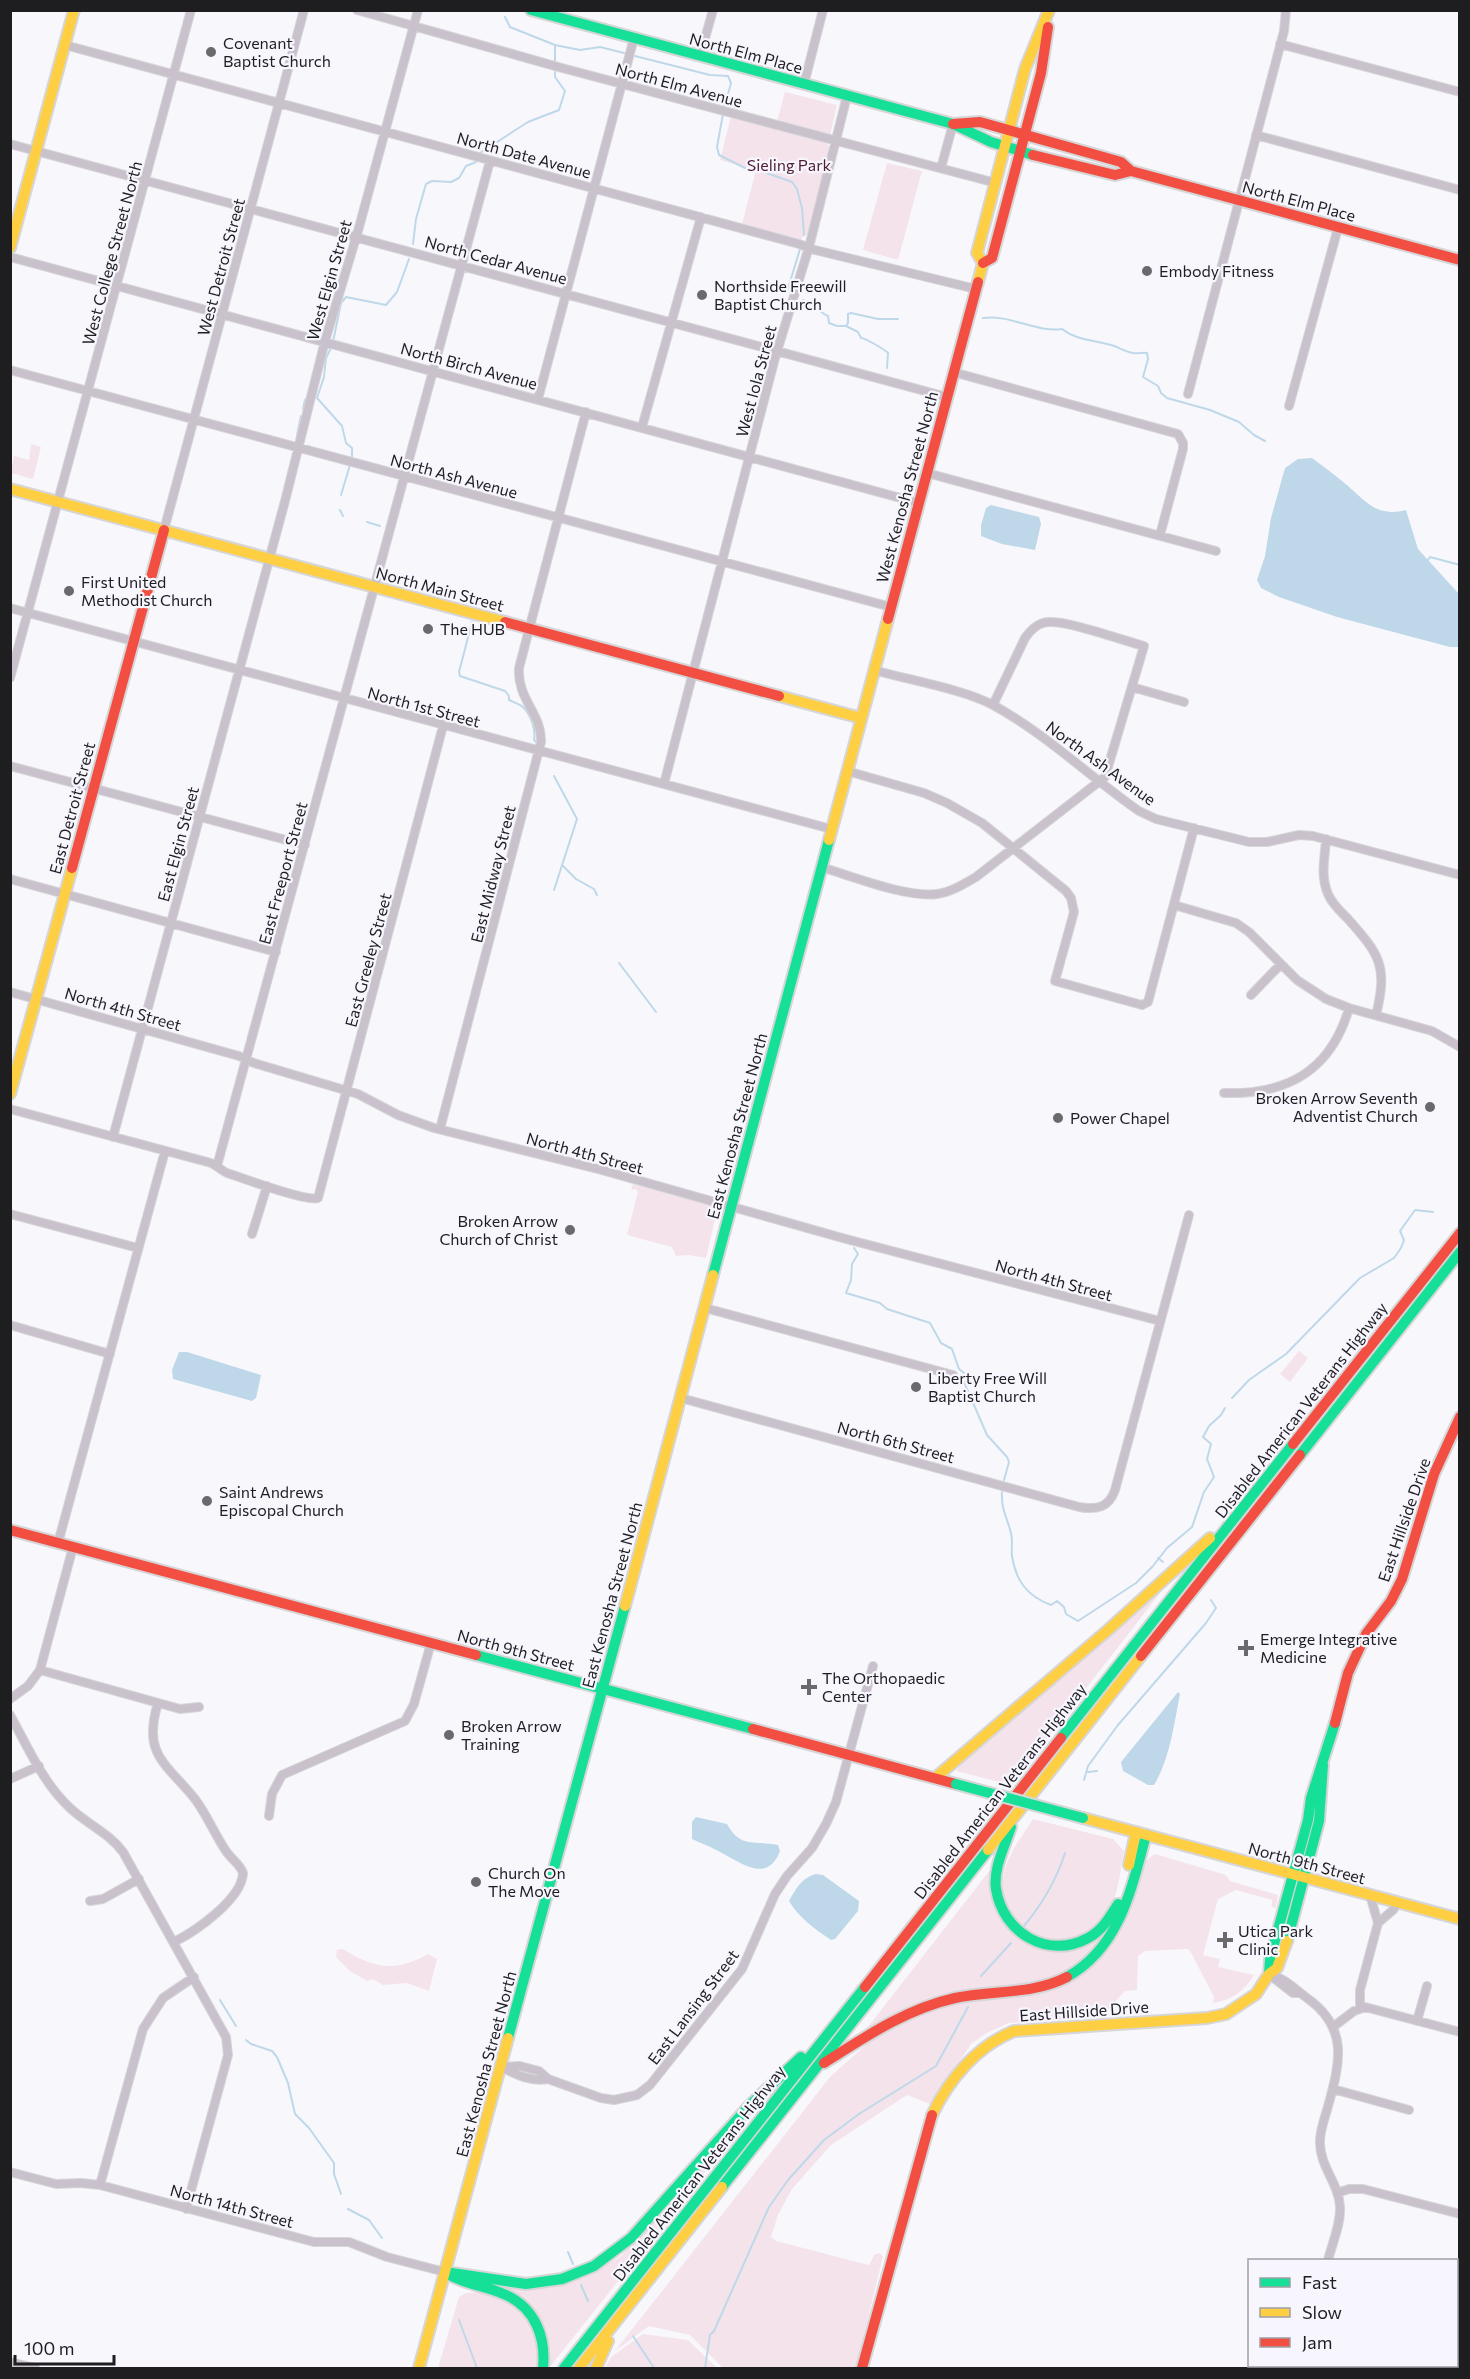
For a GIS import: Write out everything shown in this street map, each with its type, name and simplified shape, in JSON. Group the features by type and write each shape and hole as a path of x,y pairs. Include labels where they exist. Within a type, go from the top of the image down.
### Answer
{"main road":[{"path":"10,248 74,10"},
{"name":"North Elm Place","path":"531,10 953,124 976,138 1005,146 1115,175 1131,171"},
{"name":"West Kenosha Street North","path":"983,263 977,253 1025,69 1050,10"},
{"name":"West Kenosha Street North","path":"861,718 983,263 992,258 1021,150 1041,73 1050,10"},
{"name":"North Elm Place","path":"953,124 980,122 1025,134 1121,162 1131,171 1460,260"},
{"name":"North Main Street","path":"10,489 861,718"},
{"name":"East Detroit Street","path":"10,1094 164,530"},
{"path":"845,776 861,718"},
{"name":"East Kenosha Street North","path":"419,2368 681,1398 845,776"},
{"name":"Disabled American Veterans Highway","path":"564,2368 1460,1233"},
{"name":"Disabled American Veterans Highway","path":"579,2368 1460,1252"},
{"name":"East Hillside Drive","path":"862,2368 929,2123 940,2103 976,2052 1001,2036 1023,2030 1217,2017 1241,2006 1256,1994 1269,1974 1277,1968 1286,1945 1299,1876 1319,1821 1323,1765 1348,1673 1356,1651 1391,1601 1402,1579 1434,1474 1460,1417"},
{"path":"935,1779 1154,1591 1244,1506"},
{"name":"North 9th Street","path":"10,1530 1460,1919"},
{"path":"1015,1817 997,1870 996,1889 999,1904 1005,1917 1015,1929 1030,1940 1048,1946 1060,1947 1082,1942 1096,1935 1111,1919 1141,1834"},
{"path":"817,2068 879,2028 936,2002 1044,1985 1063,1979 1083,1967 1106,1945 1119,1924 1141,1834"},
{"path":"446,2272 512,2284 526,2284 562,2279 578,2274 601,2262 631,2238 750,2105 838,2022"},
{"path":"446,2272 459,2282 506,2295 529,2312 542,2335 545,2356 543,2368"},
{"path":"596,2368 616,2322"}],"street":[{"name":"West College Street North","path":"10,678 191,10"},
{"name":"West Detroit Street","path":"164,530 304,10"},
{"name":"North Elm Avenue","path":"357,10 622,84 996,183"},
{"name":"West Elgin Street","path":"269,559 299,447 331,342 418,10"},
{"path":"700,57 713,10"},
{"path":"804,84 823,10"},
{"path":"1188,394 1280,44 1286,10"},
{"path":"538,399 634,39"},
{"path":"1280,44 1460,92"},
{"name":"North Date Avenue","path":"65,45 915,276 976,289"},
{"name":"West Iola Street","path":"664,784 778,350 809,247 834,140 847,96"},
{"path":"941,168 953,124"},
{"path":"1256,135 1460,190"},
{"name":"North Cedar Avenue","path":"10,144 947,397"},
{"name":"East Freeport Street","path":"217,1166 490,161"},
{"path":"642,428 701,217"},
{"path":"1289,406 1338,228"},
{"name":"North Birch Avenue","path":"10,257 432,369 919,503"},
{"name":"North Ash Avenue","path":"10,370 891,607"},
{"path":"953,372 1178,434 1183,443 1160,535"},
{"name":"East Midway Street","path":"440,1129 541,742 540,729 521,692 518,676 519,662 586,412"},
{"path":"927,473 1216,551"},
{"name":"East Elgin Street","path":"113,1137 269,559"},
{"name":"North 1st Street","path":"10,608 831,829"},
{"path":"821,867 903,890 935,894 953,889 976,877 1100,781 1108,772 1144,646 1055,622 1043,622 1031,630 993,705"},
{"name":"North Ash Avenue","path":"874,670 993,705 1022,723 1146,815 1250,842 1267,842 1299,835 1326,839 1460,875"},
{"path":"1132,687 1184,702"},
{"name":"East Greeley Street","path":"267,1186 317,1199 320,1196 442,726"},
{"path":"10,766 305,845"},
{"path":"845,776 913,789 944,801 982,823 1066,891 1073,903 1074,912 1055,981 1145,1005 1148,1002 1194,828"},
{"path":"1326,839 1322,868 1328,894 1365,936 1378,960 1381,991 1376,1015"},
{"path":"10,879 276,952"},
{"path":"1174,905 1236,924 1249,932 1280,965 1307,988 1332,1002 1432,1031 1460,1047"},
{"path":"1251,995 1280,965"},
{"name":"North 4th Street","path":"10,992 348,1090 407,1119 440,1129 1160,1321"},
{"path":"1224,1093 1252,1093 1268,1090 1301,1077 1319,1063 1330,1049 1341,1032 1349,1008"},
{"path":"10,1109 217,1166 225,1172 267,1186 252,1234"},
{"path":"58,1543 165,1151"},
{"path":"10,1214 138,1248"},
{"path":"1160,1321 1189,1215"},
{"path":"705,1308 953,1375"},
{"name":"North 6th Street","path":"681,1398 1090,1509 1104,1506 1113,1498 1116,1490 1160,1321"},
{"path":"10,1325 110,1354"},
{"path":"10,1699 28,1686 40,1670 73,1547"},
{"path":"269,1816 272,1794 282,1775 405,1720 414,1704 431,1643"},
{"name":"East Lansing Street","path":"501,2067 520,2066 540,2071 548,2079 608,2099 621,2100 637,2095 650,2085 742,1969 775,1894 787,1876 812,1848 826,1824 836,1802 873,1666"},
{"path":"40,1670 180,1709 198,1707"},
{"path":"158,1703 152,1729 159,1756 166,1768 196,1801 227,1852 241,1868 243,1875 238,1887 221,1909 204,1924 174,1942"},
{"path":"10,1715 54,1791 69,1808 119,1847 222,2028 228,2046 225,2066 186,2209"},
{"path":"10,1779 39,1766"},
{"path":"90,1901 103,1899 139,1880"},
{"path":"1360,2007 1360,1990 1378,1923 1370,1895"},
{"path":"1378,1923 1398,1903"},
{"path":"1269,1974 1282,1978 1317,2006 1333,2026 1336,2035 1339,2054 1320,2143 1324,2167 1337,2193 1340,2214 1328,2259"},
{"path":"100,2185 143,2029 163,1998 194,1977"},
{"path":"1418,2021 1427,1986"},
{"path":"1333,2026 1360,2007 1460,2032"},
{"path":"1333,2089 1409,2110"},
{"name":"North 14th Street","path":"10,2172 56,2184 100,2185 314,2242 349,2242 387,2256 446,2272"},
{"path":"1337,2193 1349,2189 1363,2189 1460,2214"},
{"path":"10,2362 35,2368"}],"green space":[{"path":"785,92 837,105 830,135 777,121"},
{"name":"Sieling Park","path":"731,116 828,142 829,149 808,233 800,240 742,224 756,170 720,160"},
{"path":"887,163 922,171 898,260 863,250"},
{"path":"31,444 41,447 33,479 11,473 14,456 29,460"},
{"path":"633,1184 718,1207 706,1258 689,1255 676,1256 672,1247 627,1234 638,1192 636,1189 631,1190"},
{"path":"1299,1351 1308,1358 1290,1382 1280,1374"},
{"path":"1164,1588 1011,1785 956,1771 960,1765"},
{"path":"1033,1819 1113,1839 1124,1851 1116,1894 1110,1910 1098,1925 1077,1936 1061,1939 1046,1938 1031,1933 1009,1912 1004,1897 1004,1872 1014,1848"},
{"path":"1155,1854 1226,1875 1230,1881 1278,1895 1276,1908 1272,1907 1272,1900 1236,1890 1218,1899 1203,1955 1220,1959 1218,1967 1254,1975 1237,1994 1213,2003 1214,1997 1190,1951 1187,1949 1145,1951 1138,1956 1137,1990 1125,1991 1103,2015 1009,2023 987,2033 972,2043 930,2104 907,2095 831,2145 792,2189 778,2215 771,2237 776,2241 869,2265 874,2255 879,2253 883,2256 856,2368 723,2368 690,2335 649,2326 615,2351 830,2077 870,2041 926,2011 1080,1976 1107,1952 1124,1926 1144,1862"},
{"path":"997,1861 996,1905 1043,1948 1108,1928 1097,1951 1053,1980 982,1990 864,2032"},
{"path":"343,1949 364,1960 384,1966 405,1964 428,1954 437,1959 429,1991 407,1983 383,1985 373,1979 367,1981 350,1971 336,1957 337,1950"},
{"path":"755,2109 549,2368 548,2339 542,2320 504,2289 505,2287 591,2274 621,2256"},
{"path":"481,2292 509,2304 527,2318 535,2338 537,2368 438,2368 459,2297 466,2293"},
{"path":"643,2334 688,2340 717,2368 605,2368 611,2357"}],"water":[{"path":"1312,458 1378,509 1395,512 1406,510 1418,549 1459,594 1459,647 1450,647 1337,617 1279,597 1261,588 1257,580 1265,556 1271,518 1285,468 1298,459"},
{"path":"991,505 1039,517 1041,524 1035,550 1002,544 981,536 981,525 986,508"},
{"path":"179,1352 187,1352 261,1375 256,1398 252,1401 173,1379 172,1370"},
{"path":"1178,1692 1180,1694 1168,1753 1154,1785 1148,1785 1123,1771 1121,1762"},
{"path":"696,1817 727,1824 732,1832 743,1840 778,1845 780,1851 774,1862 767,1867 759,1869 741,1864 692,1839 692,1822"},
{"path":"816,1874 823,1875 859,1901 858,1911 835,1939 831,1940 808,1923 789,1901 803,1881"}],"waterway":[{"path":"505,17 510,27 555,45 580,50 600,47 624,53"},
{"path":"555,45 555,63"},
{"path":"635,56 710,75 728,76 731,83 725,105"},
{"path":"480,153 528,122 559,110 565,91 555,77 555,72"},
{"path":"723,114 717,147 719,155 745,168 792,182 797,189 802,208 804,235"},
{"path":"413,244 416,219 426,184 432,181 451,182 459,178 466,166 476,162"},
{"path":"787,292 800,249"},
{"path":"333,342 341,303 346,297 386,305 397,292 409,259"},
{"path":"803,300 828,316 829,323 837,326 846,326 848,314 851,313 878,319 898,319"},
{"path":"983,318 993,317 1052,330 1062,329 1079,338 1130,352 1147,353 1148,359 1143,377 1158,386 1167,398 1210,410 1239,422 1265,441"},
{"path":"846,326 858,332 861,338 888,353 887,368"},
{"path":"331,348 326,358 324,377 317,398 342,426 346,443 352,448 352,459"},
{"path":"303,409 308,397"},
{"path":"297,435 301,416"},
{"path":"341,495 350,465"},
{"path":"340,510 343,516"},
{"path":"367,522 380,526"},
{"path":"1427,561 1430,557 1460,565"},
{"path":"472,622 459,672 460,676 505,691 509,700 523,707 531,718 536,742"},
{"path":"554,776 577,819 554,890"},
{"path":"562,865 576,879 594,889 597,895"},
{"path":"619,963 656,1012"},
{"path":"1232,1398 1249,1380 1286,1354 1360,1278 1394,1258 1404,1240 1400,1231 1415,1210 1433,1212"},
{"path":"854,1248 858,1254 852,1264 851,1280 846,1293 880,1303 887,1309 930,1323 941,1343 952,1349 959,1369 964,1373"},
{"path":"964,1382 987,1435 1007,1457 1009,1462 1004,1480"},
{"path":"1002,1492 1003,1509 1012,1536 1012,1556 1020,1580 1035,1597 1051,1605 1057,1601 1064,1607 1066,1614 1078,1621 1136,1583 1167,1548 1192,1527 1204,1492 1214,1477 1207,1459 1211,1444 1203,1437 1209,1426 1225,1408"},
{"path":"1158,1558 1163,1562"},
{"path":"1084,1780 1088,1766 1118,1725 1206,1623 1216,1608 1211,1600"},
{"path":"1088,1772 1097,1771"},
{"path":"1024,1926 1048,1891 1065,1853"},
{"path":"981,1976 1011,1943"},
{"path":"220,2000 236,2026"},
{"path":"705,2368 710,2335 714,2331 769,2207 788,2180 824,2140 859,2114 936,2066 968,2007"},
{"path":"246,2040 272,2051 277,2057 288,2083 295,2114 309,2128 334,2163 334,2174 341,2194"},
{"path":"348,2209 369,2220 382,2238"},
{"path":"568,2252 573,2264"},
{"path":"581,2285 588,2301"},
{"path":"459,2320 477,2368"},
{"path":"633,2336 654,2368"}],"traffic: fast":[{"path":"531,10 953,124 991,142 1033,155"},
{"path":"713,1275 829,840"},
{"path":"1300,1455 1460,1252"},
{"path":"1061,1738 1293,1444"},
{"path":"508,2038 625,1606"},
{"path":"476,1655 753,1729"},
{"path":"1269,1974 1270,1959 1308,1820 1311,1798 1335,1723"},
{"path":"1287,1941 1319,1821 1323,1765"},
{"path":"956,1784 1083,1818"},
{"path":"1011,1827 996,1873 996,1889 1000,1905 1018,1930 1043,1944 1058,1946 1073,1944 1097,1932 1118,1904"},
{"path":"1067,1977 1085,1965 1100,1950 1111,1933 1128,1896 1146,1835"},
{"path":"722,2187 988,1850"},
{"path":"564,2368 865,1987"},
{"path":"445,2272 526,2284 562,2279 594,2266 631,2238 750,2105 801,2057"},
{"path":"445,2272 460,2280 506,2295 524,2308 531,2316 540,2335 543,2345 543,2368"}],"traffic: slow":[{"path":"10,248 74,10"},
{"path":"978,282 983,263 977,253 1025,69 1049,10"},
{"path":"10,489 505,622"},
{"path":"829,840 888,619"},
{"path":"779,696 861,718"},
{"path":"10,1094 72,868"},
{"path":"625,1606 713,1275"},
{"path":"935,1778 1108,1630 1210,1538"},
{"path":"988,1850 1141,1656"},
{"path":"1083,1818 1460,1919"},
{"path":"1129,1865 1136,1832"},
{"path":"932,2115 947,2089 966,2065 988,2045 1001,2037 1014,2031 1207,2018 1226,2014 1256,1994 1269,1974 1277,1968 1287,1941"},
{"path":"419,2368 508,2038"},
{"path":"579,2368 722,2187"},
{"path":"596,2368 608,2341"}],"traffic: jam":[{"path":"983,263 992,258 1041,73 1048,27"},
{"path":"953,124 980,122 1121,162 1131,171"},
{"path":"1033,155 1115,175 1131,171 1460,260"},
{"path":"888,619 978,282"},
{"path":"72,868 164,530"},
{"path":"505,622 779,696"},
{"path":"1293,1444 1460,1233"},
{"path":"1335,1723 1348,1673 1366,1634 1391,1601 1402,1579 1434,1474 1460,1417"},
{"path":"1141,1656 1300,1455"},
{"path":"10,1530 476,1655"},
{"path":"753,1729 956,1784"},
{"path":"865,1987 1061,1738"},
{"path":"824,2063 886,2025 920,2009 955,1998 1040,1987 1067,1977"},
{"path":"862,2368 932,2115"}],"place":[{"name":"Covenant Baptist Church","path":"211,52"},
{"name":"Embody Fitness","path":"1147,271"},
{"name":"Northside Freewill Baptist Church","path":"702,295"},
{"name":"First United Methodist Church","path":"69,591"},
{"name":"The HUB","path":"428,629"},
{"name":"Broken Arrow Seventh Adventist Church","path":"1430,1107"},
{"name":"Power Chapel","path":"1058,1118"},
{"name":"Broken Arrow Church of Christ","path":"570,1230"},
{"name":"Liberty Free Will Baptist Church","path":"916,1387"},
{"name":"Saint Andrews Episcopal Church","path":"207,1501"},
{"name":"Emerge Integrative Medicine","path":"1246,1648"},
{"name":"The Orthopaedic Center","path":"809,1687"},
{"name":"Broken Arrow Training","path":"449,1735"},
{"name":"Church On The Move","path":"476,1882"},
{"name":"Utica Park Clinic","path":"1225,1940"}]}
